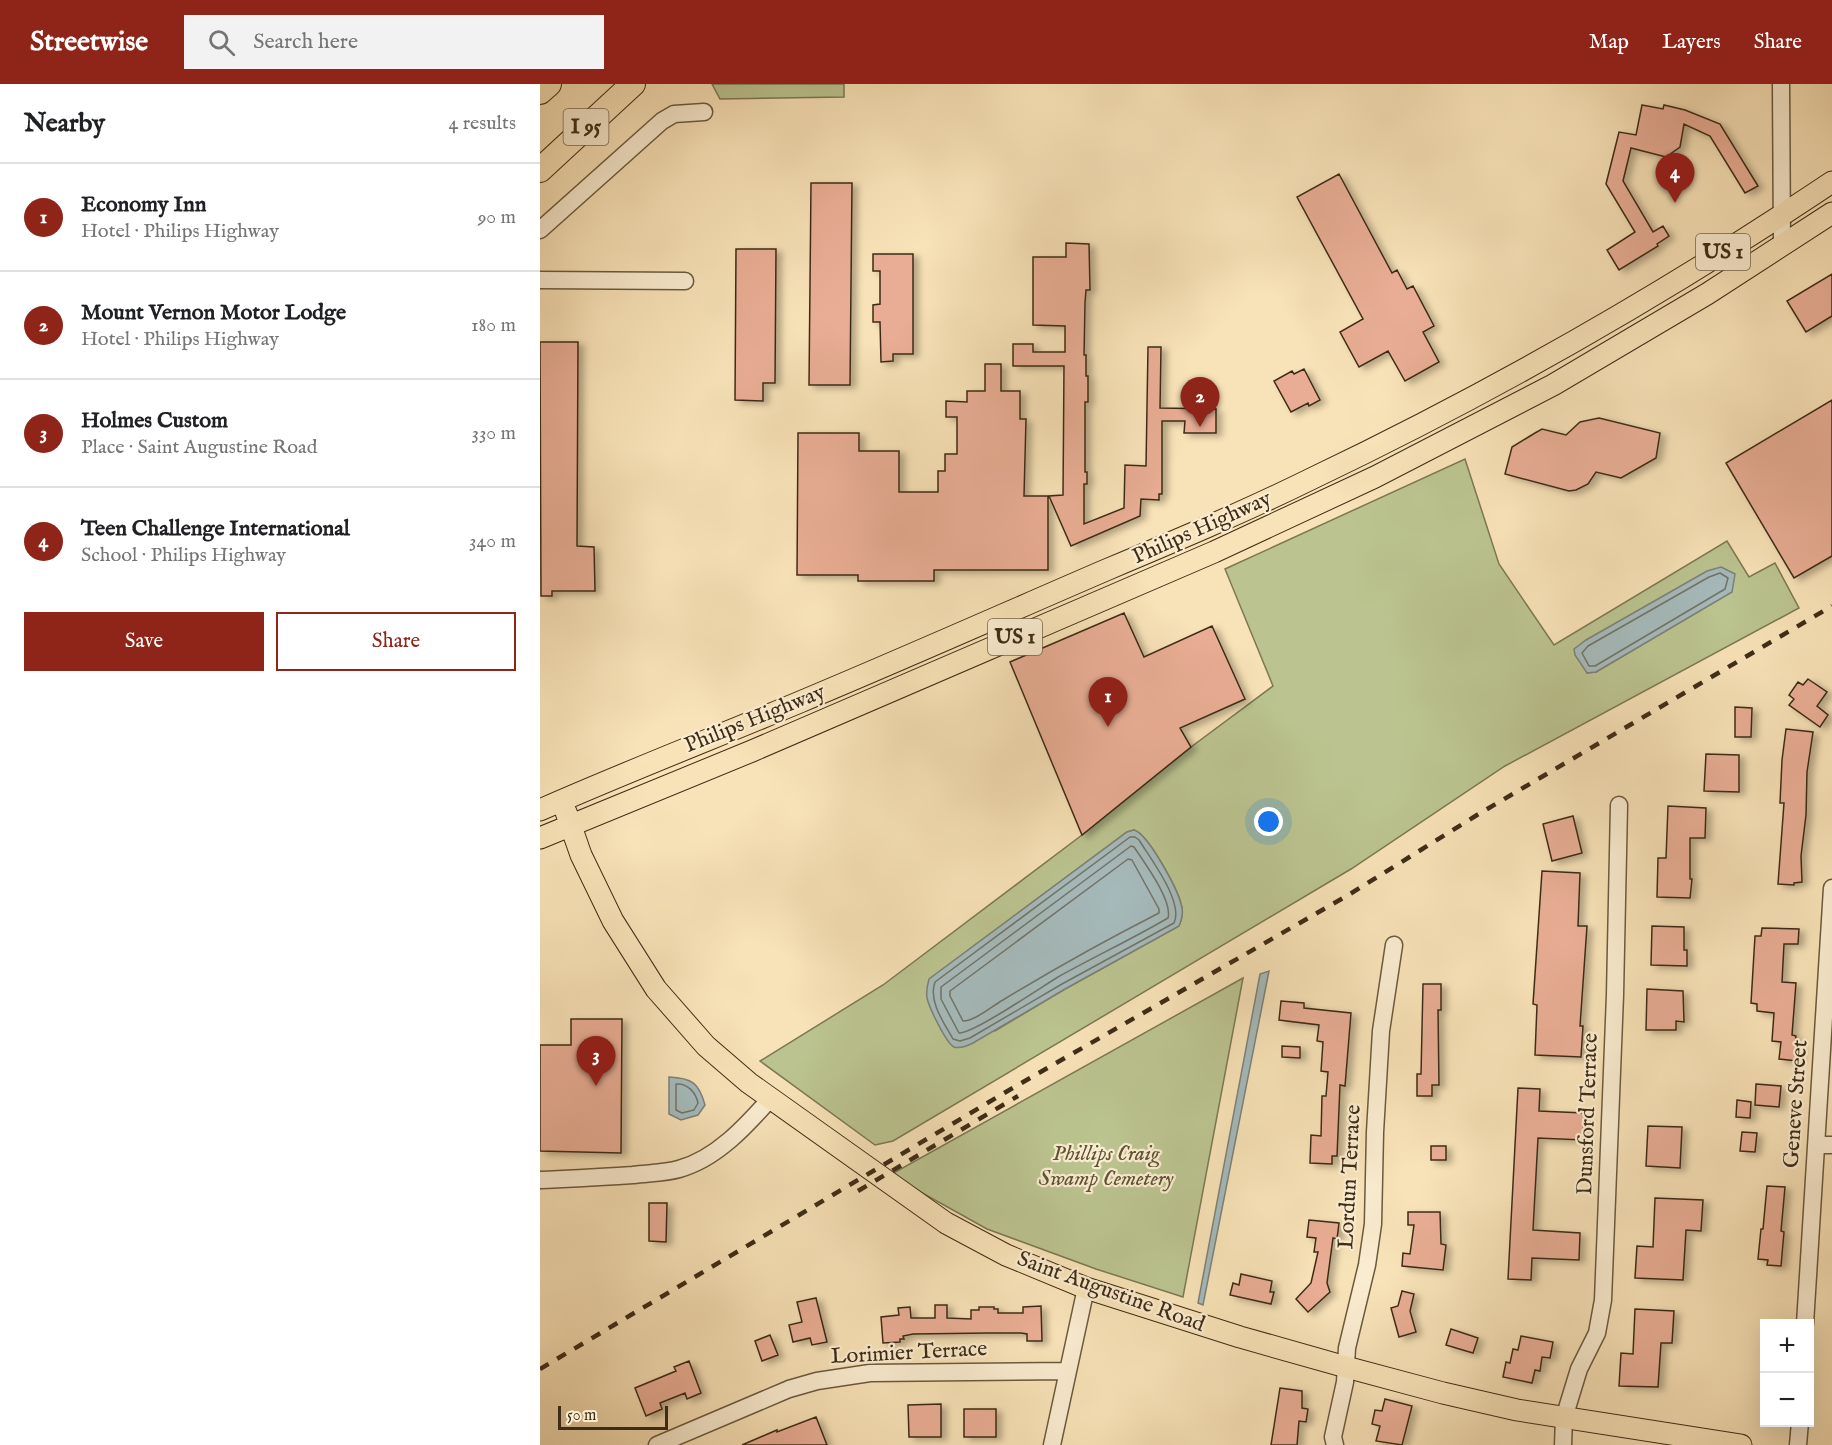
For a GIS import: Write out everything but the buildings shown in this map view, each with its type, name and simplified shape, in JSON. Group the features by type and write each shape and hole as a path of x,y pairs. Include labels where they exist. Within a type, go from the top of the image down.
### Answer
{"highway":[{"name":"I 95","path":"540,92 549,84"},
{"name":"I 95","path":"540,170 633,84"}],"main road":[{"name":"Philips Highway","path":"540,810 657,759 797,703 1254,506 1480,394 1620,315 1832,182"},
{"name":"Philips Highway","path":"540,838 808,727 1037,628 1263,530 1375,477 1476,426 1627,342 1832,213"},
{"name":"Saint Augustine Road","path":"562,800 581,855 613,921 656,989 706,1046 770,1099 874,1170 946,1223 1006,1255 1086,1288 1240,1337 1346,1367 1517,1410 1742,1445"}],"street":[{"path":"1782,84 1782,246"},
{"path":"540,231 662,121 674,114 704,112"},
{"path":"540,280 685,281"},
{"path":"1620,315 1627,342"},
{"path":"1476,426 1480,394"},
{"path":"1254,506 1263,530"},
{"path":"1026,605 1037,628"},
{"path":"797,703 808,727"},
{"name":"Dunsford Terrace","path":"1563,1445 1564,1418 1579,1369 1597,1333 1603,1300 1615,995 1619,805"},
{"name":"Geneve Street","path":"1805,1319 1824,1145 1832,888"},
{"name":"Lordun Terrace","path":"1335,1445 1333,1437 1345,1382 1347,1348 1367,1265 1373,1224 1375,1132 1381,1031 1394,945"},
{"path":"540,1180 595,1178 679,1169 696,1162 744,1129 770,1099"},
{"path":"1052,1445 1086,1288"},
{"name":"Lorimier Terrace","path":"657,1445 789,1389 817,1381 870,1373 1068,1371"},
{"path":"1798,1445 1800,1427"}],"green space":[{"path":"712,84 844,84 844,97 720,99"},
{"path":"1465,459 1499,564 1554,645 1727,541 1749,577 1775,563 1799,608 1505,766 1351,869 893,1141 875,1145 760,1061 883,985 1082,835 1191,747 1273,686 1225,569","holes":["1731,592 1596,672 1587,673 1586,640","1134,830 1147,841 1174,886 1182,910 1179,926 995,1031 967,951 1127,832"]},
{"name":"Phillips Craig Swamp Cemetery","path":"1243,978 1183,1297 1096,1269 987,1229 890,1175"}],"water":[{"path":"1721,567 1735,574 1732,592 1596,672 1587,673 1575,655 1574,649 1707,571"},
{"path":"1134,830 1147,841 1174,886 1182,910 1179,926 973,1043 954,1047 942,1032 928,1003 929,979 1127,832"},
{"path":"1269,971 1203,1305 1198,1303 1260,974"},
{"path":"669,1077 689,1080 697,1087 705,1105 698,1115 681,1120 669,1114"}],"railway":[{"path":"540,1369 1011,1089 1350,894 1477,815 1832,606"},
{"path":"858,1191 1018,1096"}],"place":[{"name":"Teen Challenge International","path":"1675,203"},
{"name":"Mount Vernon Motor Lodge","path":"1200,427"},
{"name":"Economy Inn","path":"1108,727"},
{"name":"Holmes Custom","path":"596,1086"}]}
